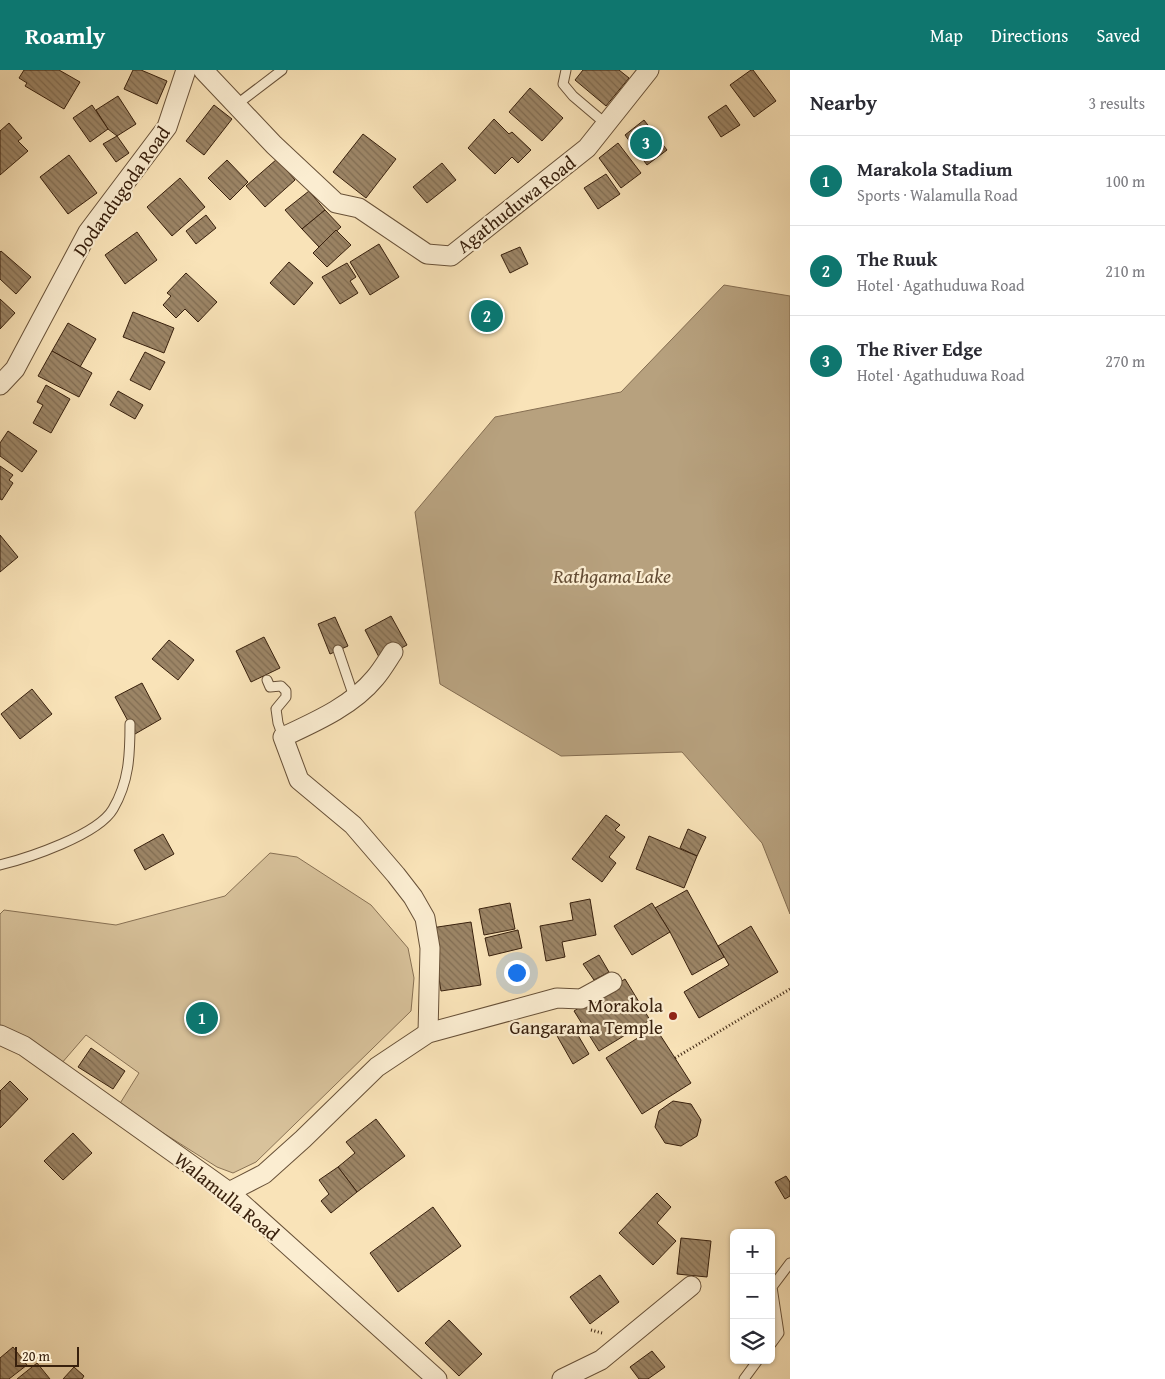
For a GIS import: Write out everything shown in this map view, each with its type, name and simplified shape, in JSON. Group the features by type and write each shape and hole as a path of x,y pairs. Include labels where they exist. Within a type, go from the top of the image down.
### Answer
{"street":[{"name":"Dodandugoda Road","path":"0,385 15,369 88,232 168,128 186,70"},
{"name":"Agathuduwa Road","path":"203,70 274,145 336,203 359,208 427,254 451,256 587,148 648,70"},
{"path":"393,652 375,679 354,697 328,715 283,737 299,780 353,824 396,874 413,897 425,918 430,948 428,1033"},
{"path":"229,1192 264,1174 377,1067 428,1033 557,998 581,999 612,982"},
{"name":"Walamulla Road","path":"0,1035 24,1046 229,1192 438,1379"},
{"path":"562,1379 601,1360 691,1286"}],"lane":[{"path":"236,105 282,70"},
{"path":"566,70 563,84 573,96 606,124"},
{"path":"338,650 354,697"},
{"path":"267,680 270,687 281,686 286,691 286,697 276,709 283,737"},
{"path":"0,865 20,860 89,831 112,812 124,786 130,757 130,724"},
{"path":"775,1339 779,1334 772,1287 790,1263"},
{"path":"744,1379 755,1364"}],"path":[{"path":"675,1058 790,989"}],"shaded area":[{"path":"270,853 297,857 371,905 408,948 414,978 411,1011 256,1162 233,1173 217,1167 119,1105 139,1073 86,1035 61,1064 0,1026 0,914 4,910 116,925 225,896"}],"water":[{"name":"Rathgama Lake","path":"724,285 790,296 790,914 762,843 682,752 561,756 440,684 415,512 495,417 621,392"}],"building":[{"path":"24,70 59,70 80,82 64,109 25,86 27,83 19,78"},
{"path":"133,70 141,70 167,81 157,104 124,89"},
{"path":"583,70 619,70 629,78 606,106 575,80"},
{"path":"753,70 776,101 754,117 730,85"},
{"path":"530,88 563,118 542,141 509,112"},
{"path":"118,96 136,124 117,136 108,129 96,110"},
{"path":"92,105 108,129 90,142 73,118"},
{"path":"214,105 232,119 204,155 186,141"},
{"path":"726,105 740,125 721,137 708,117"},
{"path":"494,119 509,134 512,132 531,150 518,163 512,157 495,174 468,148"},
{"path":"644,120 667,150 647,165 625,135"},
{"path":"9,123 22,138 18,141 28,151 0,175 0,131"},
{"path":"363,134 396,159 366,198 333,172"},
{"path":"117,136 129,153 116,162 103,144"},
{"path":"618,143 641,173 621,188 599,158"},
{"path":"69,155 97,193 68,214 40,177"},
{"path":"277,159 295,180 265,207 246,186"},
{"path":"227,160 248,182 230,200 208,178"},
{"path":"442,163 456,180 427,203 413,187"},
{"path":"606,174 620,194 598,209 584,188"},
{"path":"180,178 205,207 172,236 147,207"},
{"path":"309,191 325,210 302,229 285,210"},
{"path":"325,210 341,227 319,247 302,229"},
{"path":"206,215 216,228 196,244 186,231"},
{"path":"336,230 351,245 327,267 313,253"},
{"path":"137,232 157,260 125,284 105,255"},
{"path":"379,244 399,277 370,295 350,262"},
{"path":"520,247 528,264 510,273 501,255"},
{"path":"1,251 31,277 16,294 0,279"},
{"path":"289,262 313,283 294,305 270,283"},
{"path":"347,263 356,277 350,281 358,293 340,304 322,277"},
{"path":"186,273 217,302 198,322 185,309 176,318 163,305 171,296 167,293"},
{"path":"0,299 15,313 0,329"},
{"path":"487,301 498,305 502,316 498,327 487,331 476,327 472,316 476,305"},
{"path":"133,312 174,328 164,353 123,337"},
{"path":"68,323 96,339 80,367 52,351"},
{"path":"52,351 92,373 79,397 38,376"},
{"path":"145,352 165,362 150,390 130,380"},
{"path":"46,385 70,399 51,433 33,423 43,405 37,402"},
{"path":"118,391 143,405 135,419 110,405"},
{"path":"8,431 37,451 22,472 0,456 0,443"},
{"path":"0,466 13,475 9,480 13,483 2,500 0,499"},
{"path":"0,535 18,557 0,572"},
{"path":"391,616 407,645 380,659 365,630"},
{"path":"335,617 348,646 330,654 318,624"},
{"path":"264,637 280,668 251,682 236,651"},
{"path":"169,640 194,660 178,680 152,659"},
{"path":"142,683 161,719 135,734 115,697"},
{"path":"32,689 52,714 20,739 1,714"},
{"path":"606,815 620,825 615,830 625,837 609,857 616,863 602,882 572,859"},
{"path":"688,829 706,837 697,856 680,848"},
{"path":"163,834 174,854 145,870 134,850"},
{"path":"649,836 697,856 684,888 636,869"},
{"path":"687,890 724,957 692,975 670,932 655,908"},
{"path":"590,899 596,935 562,942 565,957 546,961 540,926 573,920 570,903"},
{"path":"510,903 515,929 484,935 479,909"},
{"path":"652,903 670,932 632,955 614,926"},
{"path":"471,922 481,985 441,991 431,928"},
{"path":"751,926 778,972 699,1018 684,992 729,965 718,946"},
{"path":"518,930 522,948 489,956 485,938"},
{"path":"599,955 609,972 594,980 583,964"},
{"path":"625,979 650,1020 599,1051 574,1011"},
{"path":"572,1025 589,1054 573,1064 556,1034"},
{"path":"655,1027 691,1083 642,1114 606,1058"},
{"path":"91,1048 125,1071 113,1089 78,1067"},
{"path":"10,1081 28,1099 0,1128 0,1091"},
{"path":"673,1101 691,1104 701,1120 697,1136 681,1146 665,1143 655,1127 659,1111"},
{"path":"376,1119 405,1156 357,1192 338,1167 355,1153 346,1142"},
{"path":"73,1133 92,1153 63,1180 44,1161"},
{"path":"338,1167 357,1192 331,1213 321,1201 329,1194 319,1180"},
{"path":"786,1176 790,1182 790,1196 785,1199 775,1182"},
{"path":"657,1193 671,1207 657,1223 676,1241 653,1265 619,1233"},
{"path":"433,1207 461,1246 398,1292 370,1253"},
{"path":"681,1238 711,1241 707,1277 677,1274"},
{"path":"600,1275 619,1302 590,1324 570,1297"},
{"path":"449,1320 482,1354 459,1376 425,1343"},
{"path":"13,1347 27,1365 9,1379 0,1379 0,1358"},
{"path":"652,1351 665,1367 648,1379 639,1379 630,1367"},
{"path":"37,1363 50,1379 17,1379"},
{"path":"74,1367 84,1376 82,1379 63,1379"}],"place":[{"name":"The River Edge","path":"646,143"},
{"name":"The Ruuk","path":"487,316"},
{"name":"Morakola Gangarama Temple","path":"673,1016"},
{"name":"Marakola Stadium","path":"202,1018"}]}
